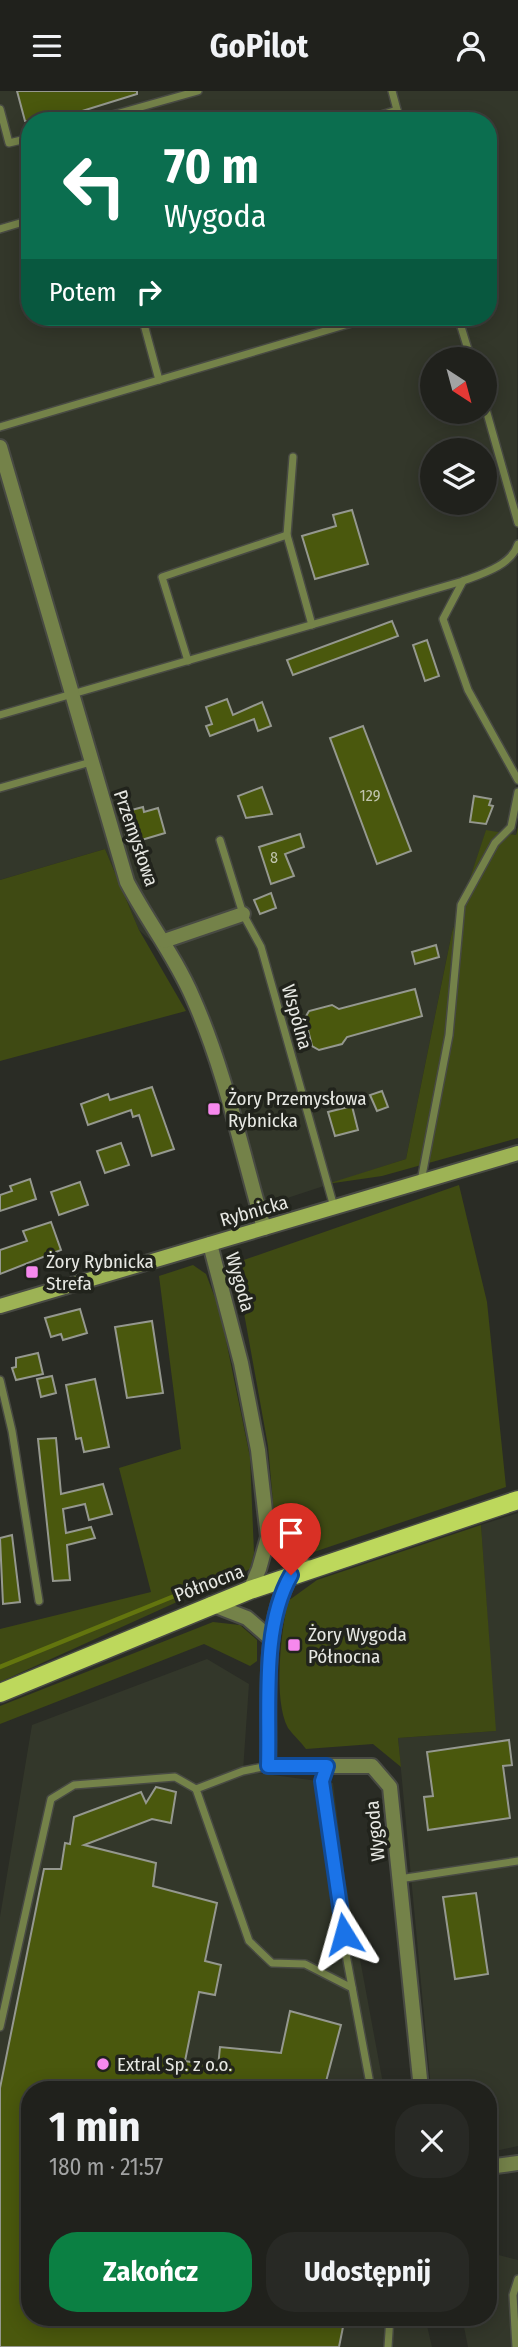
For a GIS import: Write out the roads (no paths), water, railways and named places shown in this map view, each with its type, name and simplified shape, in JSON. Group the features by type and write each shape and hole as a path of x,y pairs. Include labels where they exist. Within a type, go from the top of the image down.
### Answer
{"main road":[{"name":"Północna","path":"0,1693 211,1604 518,1500"}],"street":[{"name":"Przemysłowa","path":"0,447 127,882 142,910 164,941 194,1000 215,1056 264,1228"},
{"path":"164,941 243,914"},
{"name":"Rybnicka","path":"0,1306 518,1153"},
{"name":"Wygoda","path":"210,1244 242,1363 258,1450 268,1537"},
{"path":"268,1537 284,1555 309,1569"},
{"path":"250,1590 262,1562 268,1537"},
{"path":"268,1766 270,1638 275,1609 291,1575"},
{"path":"211,1604 247,1619 270,1638"},
{"name":"Wygoda","path":"268,1766 372,1766 390,1787 420,2081"},
{"path":"497,2166 518,2163"}],"lane":[{"path":"123,112 198,91"},
{"path":"391,91 397,110 391,112"},
{"path":"0,109 9,143 21,140"},
{"path":"0,229 21,223"},
{"path":"144,326 159,380"},
{"path":"0,427 342,326"},
{"path":"461,326 467,347"},
{"path":"490,424 518,523"},
{"path":"293,457 287,535 312,625"},
{"path":"188,661 162,577 287,535"},
{"path":"0,715 463,581 495,568 516,551 518,544"},
{"path":"463,581 443,619 468,690 518,780"},
{"path":"0,788 91,762"},
{"path":"421,1181 449,1035 461,905 495,843 511,827 518,792"},
{"name":"Wspólna","path":"220,840 243,914 261,947 334,1207"},
{"path":"0,1380 17,1459 39,1601"},
{"path":"196,1789 243,1771 268,1766"},
{"path":"327,1766 322,1781 352,1988 369,2081"},
{"path":"0,2027 51,1798 74,1785 175,1777 196,1789 249,1941 272,1963 305,1964 352,1988"},
{"path":"400,1879 518,1861"},
{"path":"516,2347 513,2295 518,2279"},
{"path":"388,2347 389,2326"}],"waterway":[{"path":"0,1667 194,1588"}],"place":[{"name":"Żory Przemysłowa Rybnicka","path":"214,1109"},
{"name":"Żory Rybnicka Strefa","path":"32,1272"},
{"name":"Żory Wygoda Północna","path":"294,1645"},
{"name":"Extral Sp. z o.o.","path":"103,2064"}]}
